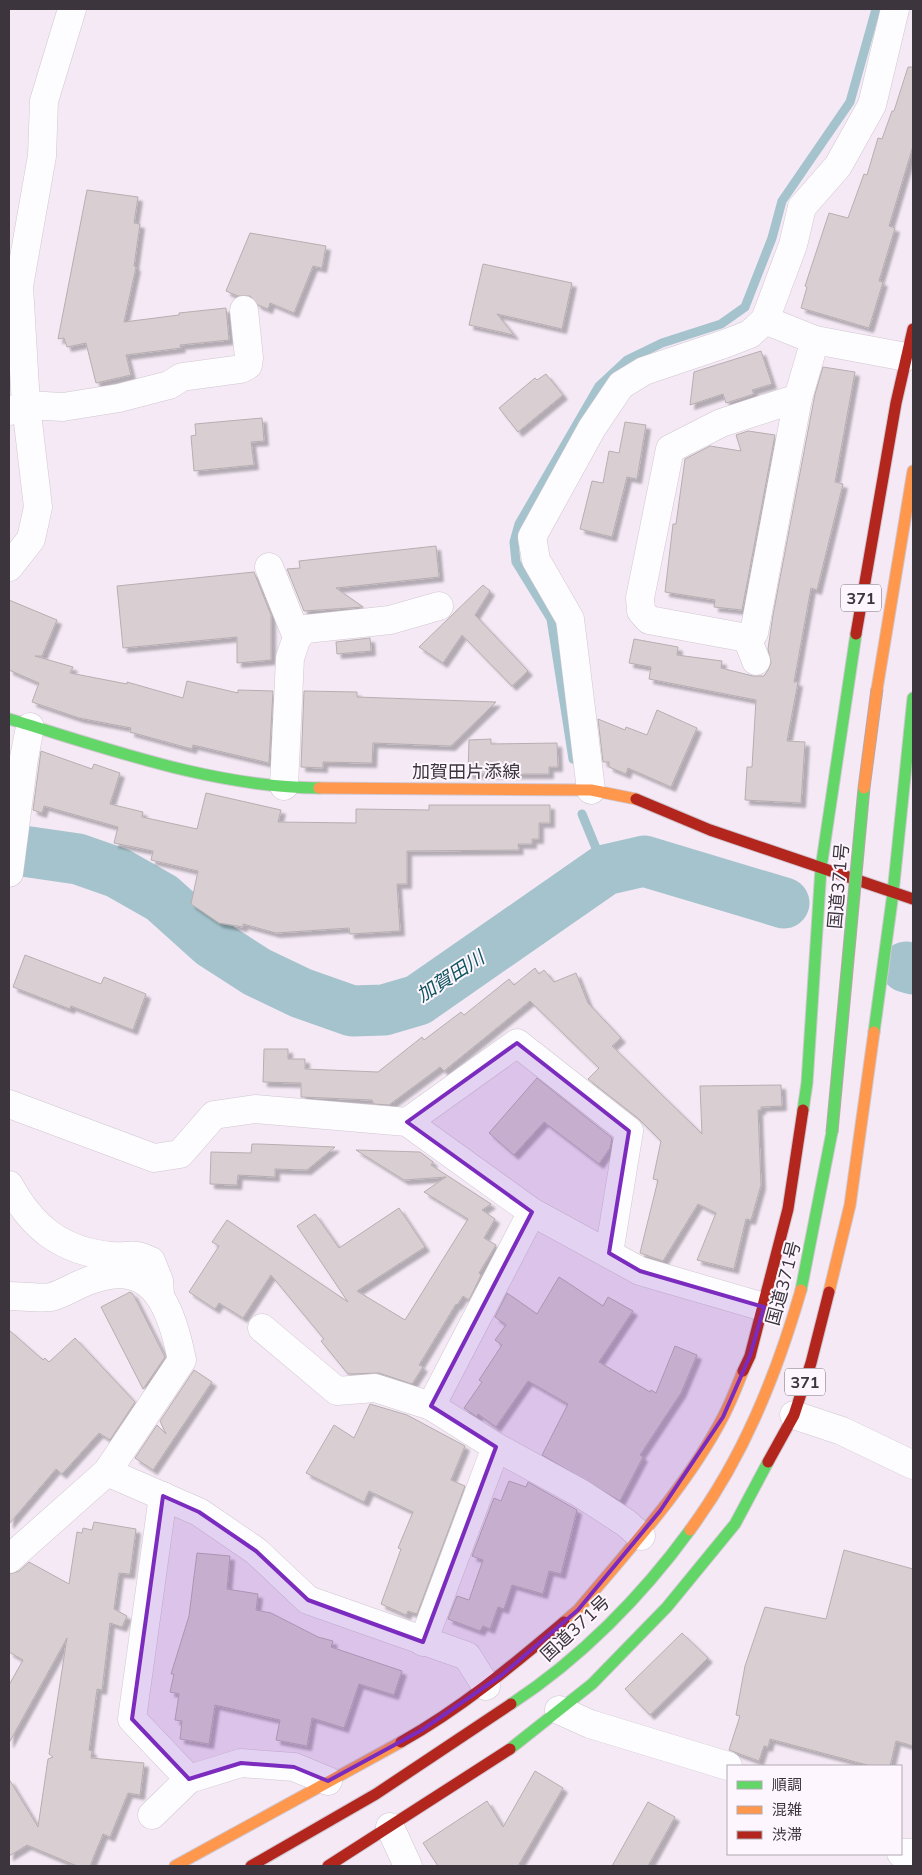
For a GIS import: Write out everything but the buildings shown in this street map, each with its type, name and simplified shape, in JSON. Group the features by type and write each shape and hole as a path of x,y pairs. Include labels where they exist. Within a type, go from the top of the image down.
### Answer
{"main road":[{"name":"371","path":"175,1866 422,1730 502,1675 578,1610 641,1536 693,1466 723,1418 750,1356 788,1209 807,1083 821,868 865,571 913,329"},
{"name":"国道371号","path":"251,1866 376,1794 536,1687 605,1627 666,1562 709,1504 743,1446 785,1344 804,1280 832,1132 864,791 876,688 913,471"},
{"name":"371","path":"328,1866 500,1756 592,1684 667,1608 736,1524 794,1416 811,1363 850,1205 893,893 907,740 913,698"},
{"name":"加賀田片添線","path":"20,723 194,774 284,786 591,790 634,798 710,830 913,899"}],"street":[{"path":"9,567 31,539 38,507 17,408 19,286 42,156 44,101 72,9"},
{"path":"591,790 570,619 536,560 532,538 592,428 621,386 644,371 728,344 750,334 765,320 793,245 802,207 838,166 872,105 895,9"},
{"path":"17,408 63,407 119,398 169,385 182,377 240,369 248,365 249,358 244,310"},
{"path":"765,320 815,340 906,357"},
{"path":"798,398 721,423 670,449 640,598 641,611 648,620 751,650 798,398 815,340"},
{"path":"270,567 297,637"},
{"path":"284,786 290,658 297,637 306,629 390,620 439,606"},
{"path":"9,873 15,820 20,723"},
{"path":"407,1122 516,1043 630,1131 609,1253"},
{"path":"9,1104 154,1158 180,1154 214,1115 246,1111 407,1122 532,1212 640,1271 764,1307"},
{"path":"9,1185 22,1208 49,1236 80,1249 111,1256 138,1255 151,1262 159,1281 160,1297"},
{"path":"430,1406 532,1212"},
{"path":"9,1296 50,1297 95,1278 120,1274 144,1279 166,1305 175,1327 182,1360 107,1472 9,1559"},
{"path":"262,1328 336,1391 375,1388 430,1406 496,1447 580,1493 626,1523 641,1536"},
{"path":"794,1416 842,1431 913,1465"},
{"path":"423,1642 496,1447"},
{"path":"107,1472 199,1512 256,1551 308,1600 467,1656 486,1686"},
{"path":"162,1496 132,1719 189,1779"},
{"path":"558,1710 590,1724 727,1766"},
{"path":"152,1814 189,1779 241,1763 294,1767 328,1781"},
{"path":"390,1827 408,1866"}],"highlighted area":[{"path":"517,1043 629,1131 609,1253 640,1271 764,1307 750,1356 723,1417 660,1511 578,1610 502,1675 422,1730 328,1781 294,1767 241,1763 189,1779 132,1719 163,1496 199,1512 256,1551 308,1600 423,1642 496,1447 431,1406 532,1212 407,1122"}],"waterway":[{"path":"573,759 551,619 516,562 514,542 519,524 599,386 627,360 662,343 721,324 745,307 772,238 782,201 850,102 876,9"},
{"path":"582,814 605,870"},
{"name":"加賀田川","path":"9,849 78,859 118,873 162,898 212,943 257,972 301,993 352,1011 384,1010 418,1000 605,870 644,861 784,903"},
{"name":"加賀田川","path":"906,967 913,969"}],"traffic: fast":[{"path":"803,1110 807,1083 821,868 856,634"},
{"path":"874,1032 893,893 913,698"},
{"path":"9,719 123,754 201,774 279,786 319,788"},
{"path":"832,1132 864,788"},
{"path":"801,1290 832,1132"},
{"path":"510,1749 592,1684 667,1607 735,1524 768,1462"},
{"path":"511,1704 561,1667 608,1625 651,1579 690,1530"}],"traffic: slow":[{"path":"877,689 913,471"},
{"path":"864,788 877,689"},
{"path":"319,788 591,790 636,799"},
{"path":"829,1292 850,1205 874,1032"},
{"path":"690,1530 726,1474 756,1415 781,1354 801,1290"},
{"path":"564,1622 578,1610 637,1541 692,1469 723,1417 743,1371"},
{"path":"175,1866 401,1742"}],"traffic: jam":[{"path":"856,634 896,403 913,329"},
{"path":"636,799 710,830 913,899"},
{"path":"743,1371 750,1356 788,1209 803,1110"},
{"path":"768,1462 794,1415 811,1363 829,1292"},
{"path":"401,1742 465,1701 505,1671 564,1622"},
{"path":"251,1866 376,1794 511,1704"},
{"path":"328,1866 510,1749"}]}
